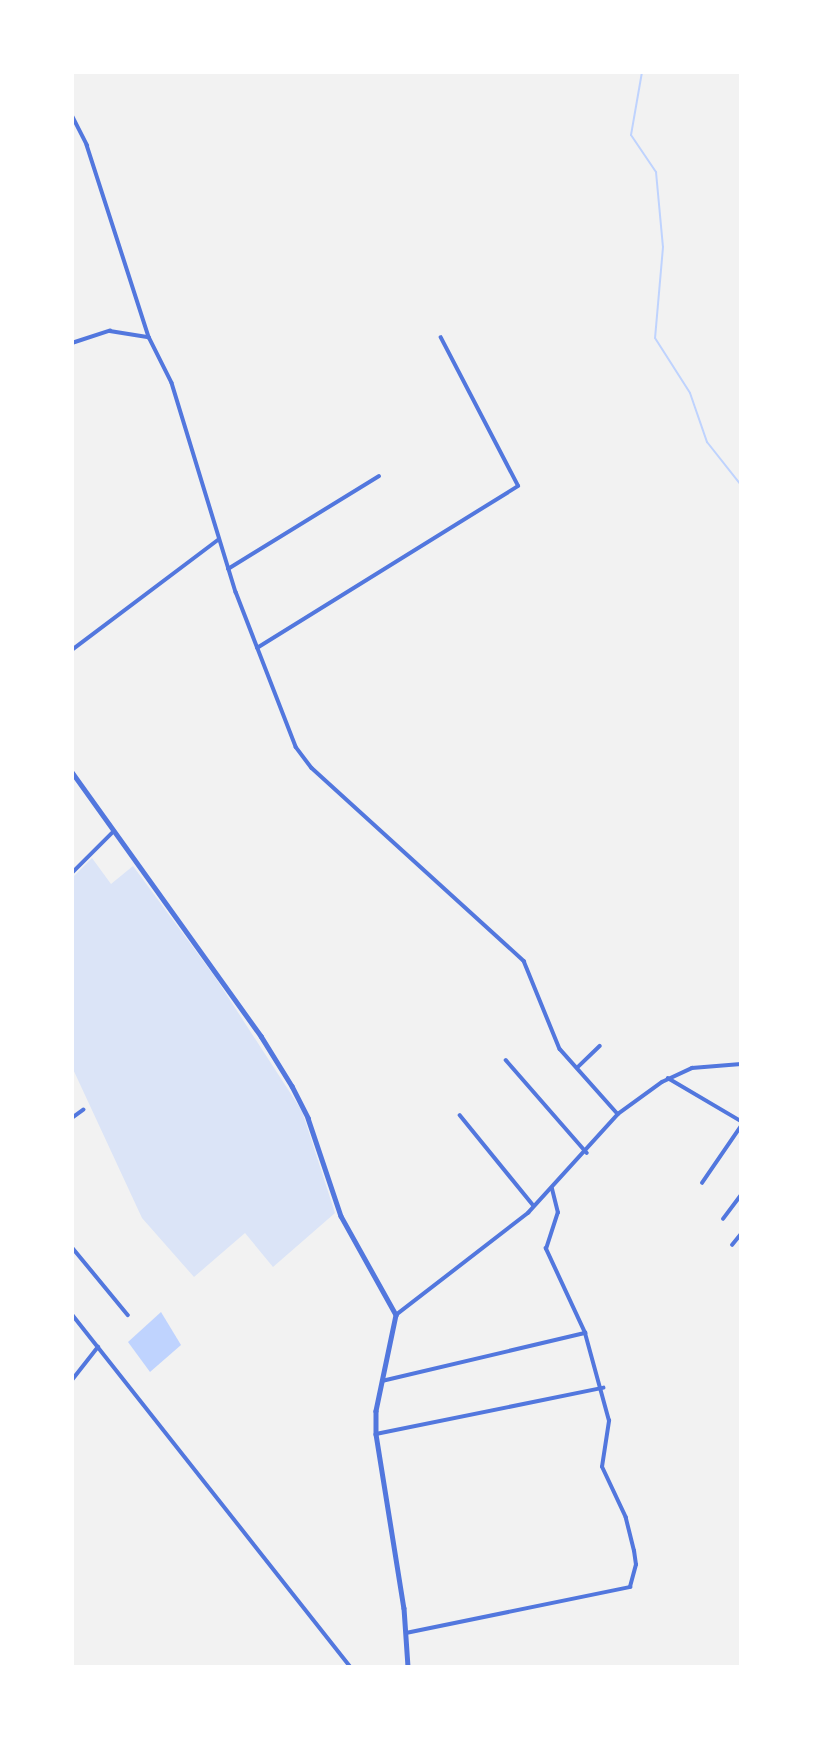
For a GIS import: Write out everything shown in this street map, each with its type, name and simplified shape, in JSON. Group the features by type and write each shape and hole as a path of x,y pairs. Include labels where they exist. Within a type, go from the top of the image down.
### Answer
{"street":[{"path":"72,114 87,145 149,337 172,383 228,569 302,757 524,961 555,1040 618,1114"},
{"path":"72,343 110,331 149,337"},
{"path":"257,648 518,486 441,338"},
{"path":"228,569 379,476"},
{"path":"72,650 218,540"},
{"path":"72,772 261,1036 292,1086 308,1118 341,1216 396,1315"},
{"path":"72,873 114,831"},
{"path":"578,1068 600,1046"},
{"path":"506,1060 587,1153"},
{"path":"408,1667 406,1633 376,1434 382,1381 396,1315 535,1206 587,1153 618,1114 668,1078 692,1068 741,1064"},
{"path":"668,1078 741,1121"},
{"path":"72,1118 82,1110"},
{"path":"460,1115 535,1206"},
{"path":"702,1183 741,1126"},
{"path":"406,1633 630,1587 634,1551 626,1518 602,1467 610,1429 603,1388 585,1333 546,1248 558,1213 552,1189"},
{"path":"723,1219 741,1195"},
{"path":"732,1245 741,1234"},
{"path":"72,1247 128,1315"},
{"path":"72,1314 351,1667"},
{"path":"382,1381 585,1333"},
{"path":"72,1380 98,1347"},
{"path":"376,1434 603,1388"}],"shaded area":[{"path":"92,858 111,884 133,866 215,977 302,1111 335,1213 273,1267 245,1233 194,1277 142,1218 72,1067 72,878"}],"water":[{"path":"161,1312 181,1345 150,1372 128,1342"}],"waterway":[{"path":"642,72 631,135 656,172 663,247 655,338 690,393 707,442 741,485"}]}
